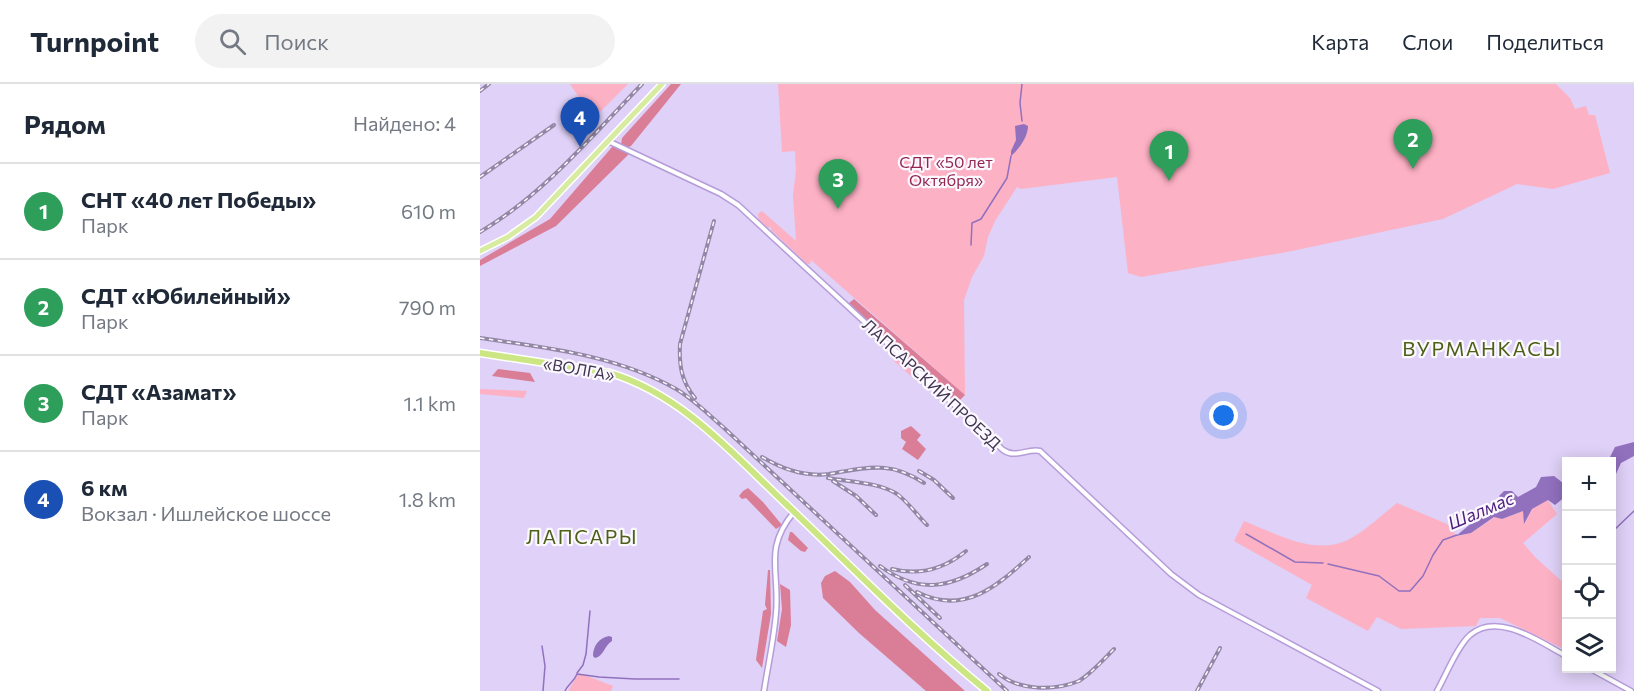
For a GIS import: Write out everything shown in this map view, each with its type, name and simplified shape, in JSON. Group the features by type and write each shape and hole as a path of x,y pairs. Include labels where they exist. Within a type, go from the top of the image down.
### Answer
{"highway":[{"name":"«ВОЛГА»","path":"480,353 599,370 631,379 676,404 726,448 943,654 987,691"}],"main road":[{"path":"480,251 508,237 529,222 662,84"}],"street":[{"name":"ЛАПСАРСКИЙ ПРОЕЗД","path":"608,141 722,194 738,205 1003,450 1015,455 1034,450 1040,451 1171,574 1199,596 1378,691"},
{"path":"786,505 787,520"},
{"path":"764,691 776,610 775,546 778,534 794,512"},
{"path":"787,520 802,520"},
{"path":"1437,691 1469,636 1492,625 1512,628 1562,654"},
{"path":"1597,673 1631,691"}],"green space":[{"path":"570,84 628,84 593,119"},
{"name":"СДТ «50 лет Октября»","path":"778,84 1556,84 1570,98 1575,109 1586,106 1589,115 1595,115 1610,173 1553,189 1517,184 1443,219 1287,252 1141,277 1128,273 1117,177 1021,189 1017,187 995,221 988,237 984,256 972,277 964,300 965,395 811,260 810,264 807,264 771,230 771,227 768,228 759,220 758,214 762,211 796,241 793,195 796,171 795,151 782,152"},
{"path":"897,354 924,379 920,384 894,361"},
{"path":"480,389 527,391 524,398 480,394"},
{"path":"1548,500 1557,514 1523,543 1562,581 1562,648 1500,618 1480,618 1476,626 1401,629 1377,617 1368,631 1306,598 1312,585 1234,541 1244,521 1294,541 1321,545 1335,544 1348,540 1367,528 1397,503 1447,524 1457,536 1471,533 1495,517 1502,519 1523,511 1525,523 1532,509"},
{"path":"579,673 613,686 611,691 568,691"}],"shaded area":[{"path":"671,84 681,84 631,146 626,148 621,145 622,138"},
{"path":"613,146 629,154 556,226 480,266 480,260 550,219"},
{"path":"854,299 965,395 959,401 953,399 849,303"},
{"path":"498,369 530,373 535,382 492,376"},
{"path":"911,426 921,435 917,440 926,449 918,460 902,449 906,442 901,438 901,431"},
{"path":"748,488 782,525 776,529 746,498 742,499 739,496"},
{"path":"790,532 808,548 805,552 788,540"},
{"path":"768,570 770,570 771,614 762,668 756,660 763,611 767,609 765,605"},
{"path":"835,571 850,582 875,610 965,691 926,691 859,633 823,598 821,583 825,576"},
{"path":"780,584 790,590 791,625 786,647 777,641 782,609"}],"water":[{"path":"1024,124 1028,126 1025,138 1011,156 1016,140 1015,126"},
{"path":"1634,442 1634,456 1621,463 1616,474 1616,457 1610,457 1615,447"},
{"path":"1554,476 1562,483 1562,499 1555,505 1548,500 1532,509 1524,524 1523,511 1502,519 1494,517 1471,533 1456,536 1474,521 1481,510 1489,510 1506,503 1499,496 1504,491 1512,491 1518,497 1536,487 1541,477"},
{"path":"609,636 612,637 612,641 595,658 593,652 595,646"}],"waterway":[{"path":"1022,84 1020,103 1022,121"},
{"path":"971,245 972,223 981,219 1007,178 1011,156"},
{"path":"1616,528 1634,511"},
{"name":"Шалмас","path":"1246,534 1295,562 1323,563"},
{"name":"Шалмас","path":"1328,564 1379,576 1399,591 1410,591 1423,576 1443,540 1457,535"},
{"path":"577,673 583,665 586,654 590,611"},
{"path":"542,646 545,666 543,691"},
{"path":"565,691 577,674 635,679 679,679"}],"railway":[{"path":"480,91 489,84"},
{"path":"480,232 525,201 546,183 642,84"},
{"path":"480,177 554,125"},
{"path":"695,398 682,372 680,344 714,221"},
{"path":"480,338 581,354 653,377 682,393 723,427 1007,691"},
{"path":"762,457 803,473 820,475 864,468 885,468 906,473 924,483"},
{"path":"919,471 934,480 953,498"},
{"path":"828,478 873,485 889,490 905,501 927,525"},
{"path":"833,481 856,496 876,515"},
{"path":"892,569 912,572 931,569 949,562 966,551"},
{"path":"917,592 934,599 950,601 965,599 992,587 1029,557"},
{"path":"880,566 908,581 934,585 960,579 987,564"},
{"path":"905,585 940,618"},
{"path":"1197,691 1220,648"},
{"path":"999,674 1017,684 1038,688 1059,687 1084,678 1114,649"}],"place":[{"name":"6 км","path":"580,147"},
{"name":"СДТ «Юбилейный»","path":"1413,169"},
{"name":"СНТ «40 лет Победы»","path":"1169,181"},
{"name":"СДТ «Азамат»","path":"838,209"}],"district":[{"name":"ВУРМАНКАСЫ","path":"1482,349"},
{"name":"ЛАПСАРЫ","path":"582,537"}]}
